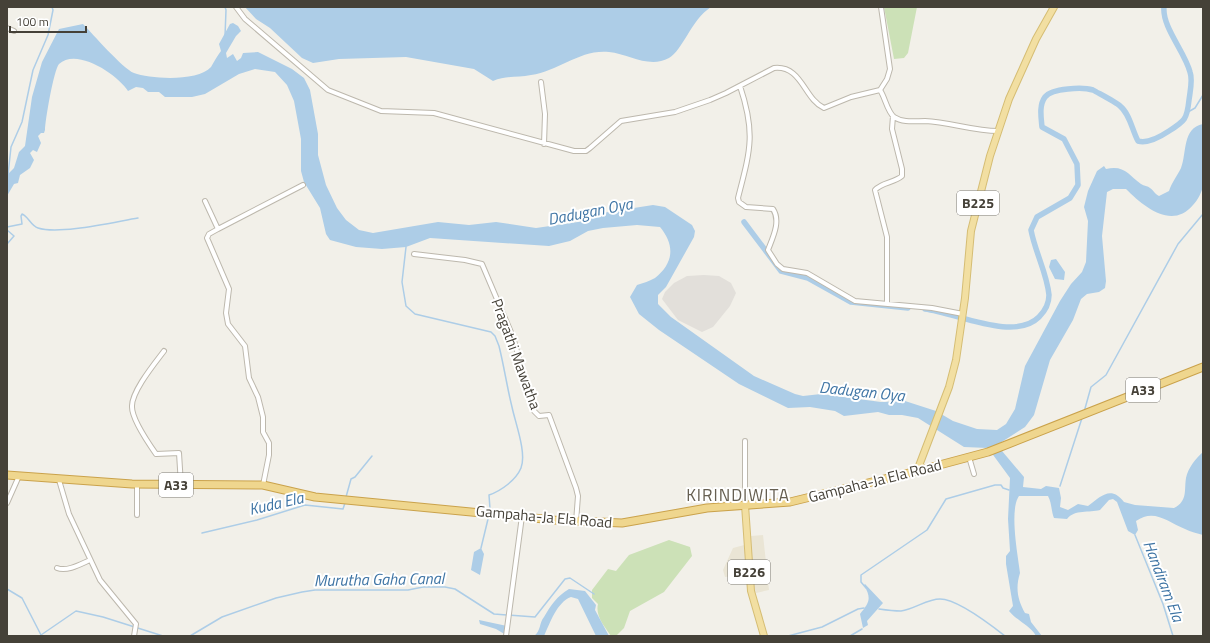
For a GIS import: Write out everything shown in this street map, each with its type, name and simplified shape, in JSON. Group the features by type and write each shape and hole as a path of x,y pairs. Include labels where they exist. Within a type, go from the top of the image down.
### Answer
{"highway":[{"name":"Gampaha-Ja Ela Road","path":"7,475 59,480 137,484 263,485 315,497 576,522 620,523 642,521 707,508 790,502 917,471 988,452 1203,367"}],"main road":[{"name":"B225","path":"917,471 941,409 956,360 963,314 973,219 998,131 1009,99 1036,39 1054,7"},
{"name":"B226","path":"745,505 751,591 764,636"}],"street":[{"path":"236,7 245,19 328,90 381,111 434,113 574,152 586,151 621,121 675,112 710,100 774,68 781,67 790,71 802,83 818,105 824,108 851,97 880,90 887,79 890,69 881,7"},
{"path":"7,28 14,31"},
{"path":"541,82 545,114 544,144"},
{"path":"740,86 751,125 751,139 747,163 738,198 741,205 773,209 776,215 775,232 768,250 772,258 784,269 806,273 855,301 932,308 963,314"},
{"path":"880,90 893,116 892,129 902,170 902,176 898,180 878,186 875,190 887,237 887,304"},
{"path":"893,116 906,121 934,121 975,129 998,131"},
{"path":"263,485 269,455 269,443 263,432 263,417 258,397 248,378 245,346 228,324 226,313 229,289 207,238 209,234 218,229 303,185"},
{"path":"205,201 218,229"},
{"name":"Pragathi Mawatha","path":"414,254 465,260 482,264 513,337 534,411 539,416 549,415 576,488 578,496 576,522"},
{"path":"164,351 141,384 131,406 134,416 156,454 179,453 181,485"},
{"path":"745,442 745,505"},
{"path":"969,457 974,474"},
{"path":"7,503 19,476"},
{"path":"59,480 69,514 100,580 136,624 134,636"},
{"path":"137,484 137,515"},
{"path":"506,636 522,516"},
{"path":"58,568 61,570 72,568 90,560"}],"shaded area":[{"path":"687,276 719,276 731,283 736,293 730,306 713,327 702,332 678,320 662,299 665,292 674,283"},
{"path":"763,535 769,590 756,593 754,591 750,575 725,577 723,570 733,548 748,544 751,536"}],"green space":[{"path":"884,7 917,7 908,53 904,58 894,59"},
{"path":"669,540 690,547 692,556 664,592 630,611 624,628 616,636 611,636 599,617 597,608 598,604 592,598 592,590 608,569 616,571 629,555"}],"water":[{"path":"245,7 711,7 698,19 674,54 662,61 646,61 616,53 598,52 579,57 541,73 503,78 493,81 474,69 406,57 339,59 313,63 302,58 270,28 256,19"},
{"path":"233,23 238,26 241,31 236,36 226,53 227,58 233,54 237,61 241,58 243,53 258,52 292,69 304,78 310,90 318,134 318,155 326,185 337,208 346,220 359,230 373,233 438,222 469,225 496,222 536,228 585,221 602,213 653,205 665,207 692,225 695,231 694,237 666,287 658,295 658,304 671,317 754,376 795,394 803,396 821,394 881,402 905,401 936,411 953,421 977,429 997,430 1006,424 1015,409 1025,366 1060,301 1071,284 1082,272 1086,262 1088,221 1084,207 1088,191 1097,171 1104,166 1106,169 1118,168 1129,174 1141,184 1149,187 1159,196 1169,191 1181,168 1188,136 1196,126 1203,124 1204,179 1201,193 1197,201 1185,212 1176,216 1167,216 1150,209 1126,189 1113,189 1107,192 1102,236 1106,281 1105,288 1099,292 1087,294 1081,299 1073,320 1050,360 1034,415 1025,427 997,445 1024,477 1023,487 1041,489 1046,486 1059,488 1061,498 1060,507 1068,510 1078,504 1088,506 1102,496 1110,493 1115,494 1124,502 1135,505 1174,508 1182,502 1186,478 1190,467 1203,452 1203,535 1187,530 1167,520 1155,516 1149,516 1143,517 1136,521 1138,530 1135,535 1128,531 1117,502 1113,499 1109,500 1100,510 1074,514 1067,519 1054,518 1048,496 1019,496 1016,503 1014,522 1020,573 1018,579 1018,594 1025,613 1029,614 1031,622 1042,636 1036,636 1009,611 1013,606 1006,564 1006,556 1010,551 1008,519 1010,478 988,448 964,447 918,418 902,415 889,415 878,412 844,416 835,411 810,407 788,408 739,384 659,330 639,314 630,297 637,285 655,278 666,266 669,260 670,247 665,234 660,227 637,225 603,228 588,231 570,241 549,246 430,238 406,247 382,249 356,247 330,240 326,234 320,208 304,182 301,171 301,139 294,101 287,85 275,72 255,69 239,74 205,94 192,97 165,97 159,92 148,92 143,88 136,87 128,91 116,78 96,65 76,59 67,60 59,64 57,68 50,96 45,130 44,133 41,133 38,136 41,143 37,152 33,150 30,153 34,160 30,168 20,175 18,183 14,184 7,196 7,175 14,168 19,152 25,146 32,97 42,62 59,29 83,24 115,58 134,73 151,77 174,78 196,75 205,72 211,67 221,51 219,44 230,24"},
{"path":"1056,259 1065,272 1064,280 1055,279 1049,267 1051,260"},
{"path":"481,548 484,554 480,575 471,570 474,552"},
{"path":"865,584 883,603 867,621 868,625 863,628 860,614 866,607 869,597 864,585"},
{"path":"569,589 585,591 596,605 595,610 609,636 596,636 578,599 571,597 562,603 558,608 551,619 544,636 534,636 538,632 542,619 552,605"},
{"path":"479,620 507,626 506,635 496,629 480,624"}],"waterway":[{"path":"8,175 11,147 22,122 33,70 48,35 53,10 52,7"},
{"path":"225,7 225,36"},
{"path":"925,309 1000,327 1015,327 1028,324 1039,317 1045,310 1049,298 1048,287 1031,230 1037,217 1070,198 1078,185 1077,164 1064,139 1042,127 1041,111 1043,100 1049,94 1061,90 1093,90 1115,102 1123,109 1129,118 1138,141 1142,142 1162,136 1179,125 1186,116 1191,86 1191,75 1184,56 1170,31 1164,15 1164,7"},
{"path":"1188,112 1195,108 1203,95"},
{"path":"7,227 22,224 22,214 36,227 47,230 73,229 138,218"},
{"path":"1084,412 1091,387 1106,375 1178,244 1203,214"},
{"path":"744,222 781,271 808,278 851,302 908,308"},
{"path":"7,230 14,236 7,244"},
{"path":"406,247 402,282 406,306 415,314 491,332 495,336 499,346 523,454 521,468 516,477 503,488 489,495 490,509"},
{"path":"1060,486 1082,418"},
{"path":"346,497 351,479 355,477 372,456"},
{"path":"866,588 861,582 861,575 927,530 946,499 995,485 1001,485 1003,488 1009,490"},
{"name":"Kuda Ela","path":"202,533 257,520 305,505 343,509 345,503"},
{"path":"481,548 488,519"},
{"name":"Handiram Ela","path":"1135,535 1163,604 1173,636"},
{"name":"Murutha Gaha Canal","path":"190,636 222,617 276,598 315,590 408,590 423,587 445,587 455,589 494,614 535,617 565,579 570,578 594,594"},
{"name":"Murutha Gaha Canal","path":"7,589 22,598 41,635 76,611 103,617 163,636"},
{"path":"879,609 901,611 935,599 947,600 956,603 974,613 1005,636"},
{"path":"788,636 822,627 858,609 864,608"},
{"path":"850,636 862,629"}],"district":[{"name":"KIRINDIWITA","path":"738,495"}],"water label":[{"name":"Dadugan Oya","path":"590,211"},
{"name":"Dadugan Oya","path":"862,391"}]}
